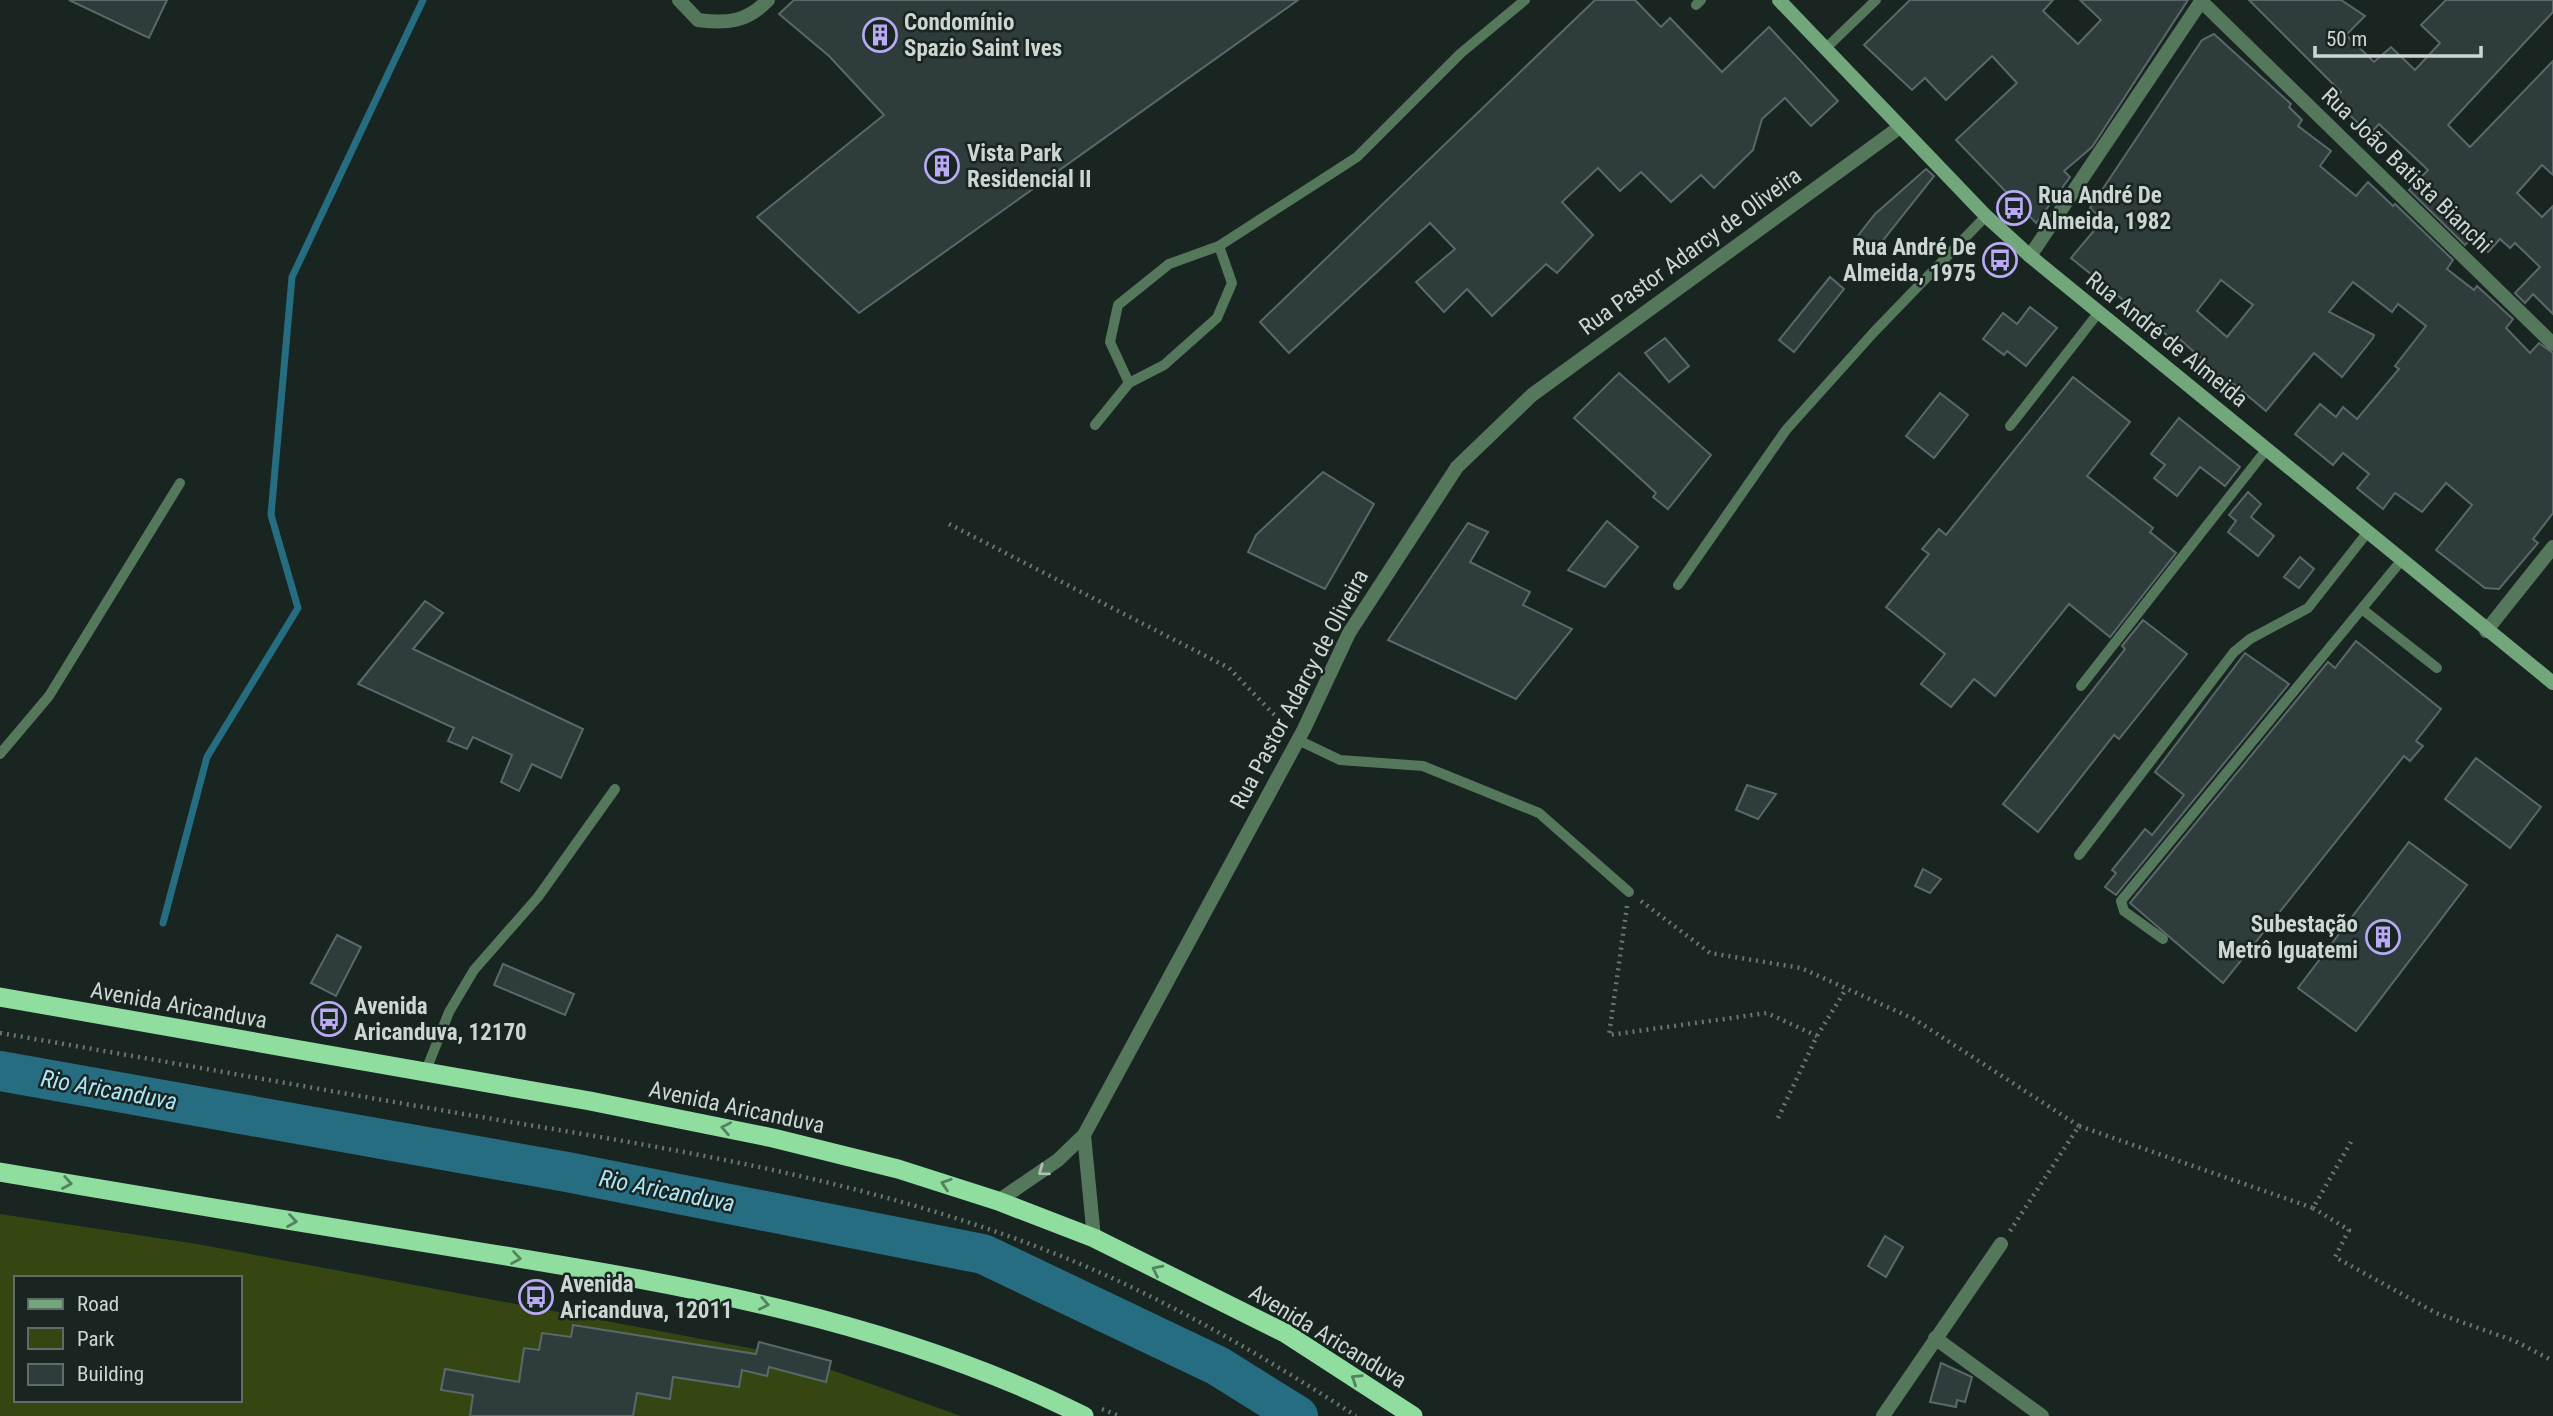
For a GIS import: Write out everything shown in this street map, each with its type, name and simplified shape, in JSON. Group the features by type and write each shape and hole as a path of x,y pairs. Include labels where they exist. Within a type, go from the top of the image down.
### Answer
{"highway":[{"name":"Avenida Aricanduva","path":"0,997 590,1101 773,1138 898,1169 998,1201 1094,1238 1285,1333 1413,1416"},
{"path":"0,1172 632,1277 795,1310 916,1346 1032,1390 1084,1416"}],"main road":[{"name":"Rua André de Almeida","path":"1779,0 1986,216 2030,256 2553,683"}],"street":[{"path":"679,0 698,20 726,24 755,14 768,0"},
{"path":"2030,256 2201,0"},
{"name":"Rua João Batista Bianchi","path":"2201,0 2553,344"},
{"name":"Rua Pastor Adarcy de Oliveira","path":"998,1201 1058,1160 1084,1135 1298,740 1349,633 1457,467 1532,395 1900,128"},
{"path":"2486,631 2553,547"},
{"path":"1084,1135 1094,1238"},
{"path":"1883,1416 2001,1244"},
{"path":"1935,1338 2042,1416"}],"lane":[{"path":"1129,383 1110,342 1118,305 1169,264 1219,246 1357,157 1461,53 1525,0"},
{"path":"1825,49 1876,0"},
{"path":"1678,585 1786,430 1874,332 1986,216"},
{"path":"1095,425 1129,383 1164,365 1217,318 1232,283 1219,246"},
{"path":"2010,426 2099,312"},
{"path":"2081,686 2266,450"},
{"path":"0,754 49,696 180,483"},
{"path":"2079,855 2234,652 2250,639 2308,608 2367,533"},
{"path":"2162,939 2124,911 2121,901 2401,561"},
{"path":"2362,609 2437,668"},
{"path":"1298,740 1340,760 1423,766 1539,813 1629,892"},
{"path":"425,1073 449,1012 474,970 538,897 615,789"}],"path":[{"path":"949,524 1229,668 1298,740"},
{"path":"1817,1036 1767,1013 1609,1035 1629,892 1710,953 1801,968 1914,1018 2079,1126 2313,1208 2350,1230 2335,1257 2436,1313 2515,1341 2553,1361"},
{"path":"1777,1118 1817,1036 1846,989"},
{"path":"0,1033 630,1141 792,1172 869,1192 979,1227 1100,1273 1169,1305 1270,1360 1356,1416"},
{"path":"2001,1244 2079,1126"},
{"path":"2313,1208 2351,1142"}],"green space":[{"path":"0,1214 197,1244 792,1356 961,1416 0,1416"}],"building":[{"path":"69,0 167,0 149,38"},
{"name":"Vista Park Residencial II","path":"794,0 1298,0 859,313 757,217 884,115 829,56 779,14"},
{"path":"1595,0 1635,0 1661,27 1670,18 1722,72 1769,27 1838,101 1811,126 1785,98 1762,119 1753,150 1714,188 1701,175 1671,202 1641,172 1620,191 1598,168 1562,202 1593,235 1557,273 1546,264 1492,316 1467,289 1444,312 1416,282 1455,249 1430,223 1289,353 1260,322"},
{"path":"1910,0 2053,0 2043,11 2078,44 2101,20 2080,0 2188,0 2092,147 2064,171 2070,177 2036,223 1956,140 2017,83 1992,56 1946,100 1925,78 1912,90 1864,45"},
{"path":"2249,0 2341,0 2365,16 2346,35 2374,62 2391,47 2415,70 2440,43 2421,25 2446,0 2553,0 2553,12 2448,125 2470,147 2553,61 2553,175 2542,165 2517,193 2542,217 2553,206 2553,314 2533,294 2525,303 2515,293 2540,267 2515,243 2510,248 2500,239 2488,252 2472,237 2465,245 2409,190 2428,170 2379,124 2370,134 2333,100 2341,92"},
{"path":"2214,34 2291,104 2289,107 2302,120 2298,126 2331,151 2320,166 2356,196 2368,182 2453,260 2447,269 2474,290 2477,286 2513,319 2506,328 2530,353 2539,343 2553,353 2553,513 2533,539 2538,543 2499,589 2485,588 2436,550 2472,505 2446,483 2422,512 2395,493 2383,509 2357,488 2369,474 2343,453 2333,465 2295,434 2320,404 2336,417 2343,407 2357,419 2399,369 2395,366 2426,326 2398,304 2392,312 2353,282 2329,312 2374,335 2373,338 2342,377 2314,353 2266,411 2230,381 2228,384 2202,363 2202,359 2176,336 2173,340 2071,258 2103,220 2090,208 2202,40","holes":["2221,280 2253,305 2227,337 2197,311"]},
{"path":"1926,169 1934,176 1884,239 1870,251 1857,237 1875,214"},
{"path":"1830,277 1844,289 1794,352 1779,340"},
{"path":"2030,307 2057,328 2026,366 2007,351 2004,355 1983,339 2003,313 2017,324"},
{"path":"1665,338 1689,366 1669,382 1645,353"},
{"path":"1619,373 1711,455 1668,509 1653,497 1656,493 1574,418"},
{"path":"2073,377 2130,422 2087,476 2153,528 2150,532 2176,553 2110,637 2069,604 1995,696 1974,679 1951,707 1921,684 1945,654 1886,607 1929,554 1922,549 1939,529 1946,535"},
{"path":"1940,393 1968,415 1934,458 1906,436"},
{"path":"2179,418 2240,467 2225,486 2200,467 2177,496 2154,478 2165,465 2151,454"},
{"path":"1323,472 1374,504 1325,589 1248,552 1256,535"},
{"path":"2248,492 2261,504 2251,517 2274,536 2258,556 2228,532 2236,521 2229,515"},
{"path":"1607,521 1638,547 1605,587 1568,570"},
{"path":"1468,523 1488,532 1470,562 1530,592 1523,605 1572,629 1516,699 1388,640"},
{"path":"2300,557 2314,569 2299,588 2284,577"},
{"path":"425,601 443,613 413,649 583,729 561,778 532,764 519,791 501,782 512,755 473,737 467,749 448,741 454,728 358,684"},
{"path":"2143,620 2187,654 2119,739 2114,735 2038,832 2003,804 2125,649 2122,646"},
{"path":"2356,641 2441,709 2416,741 2423,746 2410,761 2404,756 2223,983 2130,903 2328,662 2335,668"},
{"path":"2245,653 2289,684 2116,895 2105,887 2116,873 2112,870 2145,829 2152,835 2184,795 2155,772"},
{"path":"2476,758 2541,807 2510,848 2445,799"},
{"path":"1747,785 1776,794 1758,819 1736,810"},
{"name":"Subestação Metrô Iguatemi","path":"2409,842 2467,885 2356,1031 2298,988"},
{"path":"1923,869 1941,879 1930,893 1915,886"},
{"path":"337,935 361,947 336,996 311,983"},
{"path":"503,964 574,994 565,1015 494,985"},
{"path":"1885,1236 1903,1247 1886,1277 1868,1266"},
{"path":"573,1325 756,1354 759,1342 831,1361 826,1382 769,1367 767,1376 742,1370 739,1387 673,1377 670,1399 637,1393 633,1416 470,1416 473,1395 441,1390 445,1369 519,1382 524,1348 539,1350 542,1333 571,1337"},
{"path":"1941,1363 1972,1377 1965,1402 1957,1400 1956,1407 1930,1402"}],"waterway":[{"path":"163,923 207,757 298,608 271,515 292,277 423,0"},
{"name":"Rio Aricanduva","path":"0,1071 567,1172 983,1254 1218,1366 1298,1416"}],"place":[{"name":"Condomínio Spazio Saint Ives","path":"880,35"},
{"name":"Vista Park Residencial II","path":"942,166"},
{"name":"Rua André De Almeida, 1982","path":"2014,208"},
{"name":"Rua André De Almeida, 1975","path":"2000,260"},
{"name":"Subestação Metrô Iguatemi","path":"2383,937"},
{"name":"Avenida Aricanduva, 12170","path":"329,1019"},
{"name":"Avenida Aricanduva, 12011","path":"536,1297"}]}
